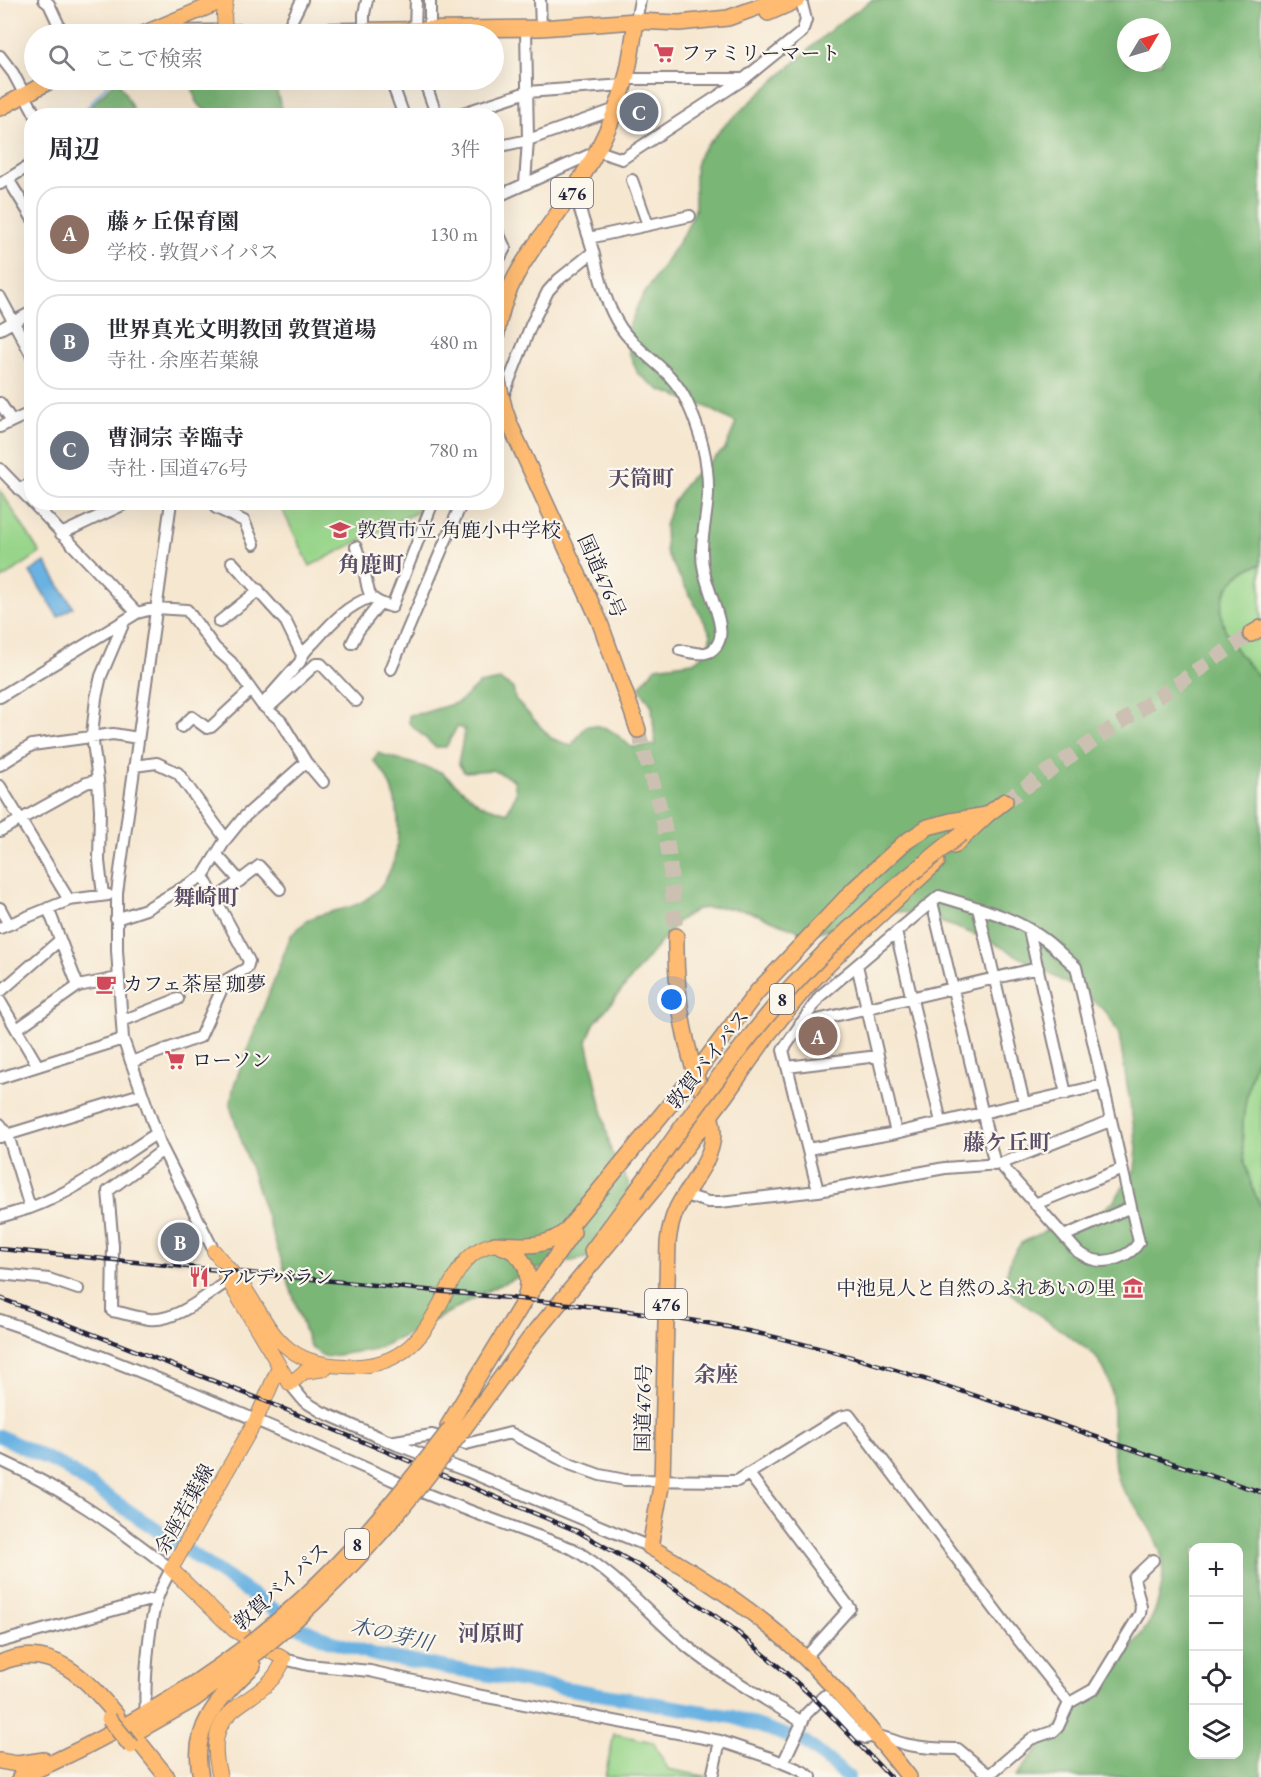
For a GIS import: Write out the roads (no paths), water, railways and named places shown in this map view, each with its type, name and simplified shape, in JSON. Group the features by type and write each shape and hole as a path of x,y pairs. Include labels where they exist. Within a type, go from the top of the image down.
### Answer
{"highway":[{"path":"167,24 225,0"},
{"path":"636,21 650,13 702,13 724,10 754,0"},
{"path":"504,29 636,21 655,23 708,21 728,18 778,0"},
{"path":"636,21 648,30 658,32 710,30 755,19 799,0"},
{"name":"476","path":"504,303 512,282 598,151 616,109 624,82 636,21"},
{"path":"0,108 33,90"},
{"name":"国道476号","path":"504,407 514,435 599,620 638,730"},
{"name":"敦賀バイパス","path":"46,1777 117,1743 193,1700 256,1651 307,1616 354,1565 425,1480 453,1430 599,1241 707,1094 790,990 857,921 918,868 1005,801"},
{"path":"495,1244 541,1245 559,1237 573,1224 783,963 829,914 888,857 917,833 939,823 987,815"},
{"path":"528,1341 654,1189 787,1010 825,966 962,836"},
{"name":"国道476号","path":"650,1547 662,1481 668,1243 673,1218 709,1155 713,1135 710,1115 695,1074 677,993 676,936"},
{"path":"453,1430 524,1301 612,1175"},
{"name":"敦賀バイパス","path":"20,1777 81,1750 256,1651 393,1503 436,1448 528,1341 599,1241"},
{"path":"495,1244 514,1252 525,1265 529,1285 524,1301"},
{"path":"650,1547 720,1589 805,1658 876,1735 909,1777"},
{"path":"201,1777 198,1748 204,1725 256,1651"},
{"path":"0,1662 22,1656 37,1656 52,1659 78,1674 135,1744 167,1777"},
{"path":"0,1673 22,1666 46,1668 58,1672 113,1718"},
{"path":"0,1761 17,1764 46,1759 146,1715"},
{"path":"135,1744 157,1777"}],"main road":[{"path":"225,0 225,24"},
{"path":"214,1251 228,1281 290,1384 302,1372 308,1370 369,1365 386,1361 404,1352 426,1329 464,1263 480,1249 495,1244"},
{"path":"214,1251 243,1287 277,1338 289,1349 312,1362 347,1367"},
{"name":"余座若葉線","path":"279,1367 256,1420 174,1564 234,1630 284,1659"},
{"path":"220,1777 215,1747 222,1723 226,1717 275,1676 284,1659"}],"street":[{"path":"289,24 302,0"},
{"path":"364,24 366,0"},
{"path":"416,0 420,24"},
{"path":"423,24 430,0"},
{"path":"525,183 528,140 527,92 533,28 540,0"},
{"path":"636,21 640,0"},
{"path":"504,193 598,151 622,159 744,79 802,32 806,20 799,0"},
{"path":"50,1 59,24"},
{"path":"0,56 13,73 32,108"},
{"path":"478,108 527,92 624,82 744,79"},
{"path":"395,90 401,108"},
{"path":"428,90 434,108"},
{"path":"504,145 528,140 616,109"},
{"path":"24,170 4,181 24,207"},
{"path":"632,180 648,225"},
{"path":"574,190 603,294 620,326 635,345 661,365 677,383 704,450 708,494 702,558 703,571 721,629 720,640 716,648 702,655 680,650"},
{"path":"589,238 690,216"},
{"path":"504,394 531,325 548,291 593,252"},
{"path":"0,297 24,341"},
{"path":"0,329 24,316"},
{"path":"0,403 12,421"},
{"path":"0,427 24,415"},
{"path":"0,469 24,494"},
{"path":"19,489 24,487"},
{"path":"39,510 137,613"},
{"path":"61,534 112,510"},
{"path":"170,510 117,893 118,978 123,1039 141,1094 163,1150 214,1251"},
{"path":"227,510 244,521 254,544"},
{"path":"265,707 300,662 302,655 325,628 340,615 357,603 375,600 392,607 428,510"},
{"path":"391,669 459,510"},
{"path":"356,547 365,575 365,586 375,600"},
{"path":"232,562 286,622 302,655"},
{"path":"219,622 259,590"},
{"path":"352,643 375,600"},
{"path":"0,697 137,613 156,608 187,610 215,648 231,662 265,707 281,721 306,762 323,782"},
{"path":"103,895 99,861 98,780 92,735 101,676 124,622"},
{"path":"265,707 316,664 321,664 356,701"},
{"path":"182,727 192,717 207,728 211,727 251,690"},
{"path":"0,765 32,745 92,735 113,734 138,738"},
{"path":"116,919 146,909 203,876 226,839 243,818 306,762"},
{"path":"134,766 157,764 177,773 186,782 226,839"},
{"path":"0,831 86,783 98,780"},
{"path":"0,786 69,900"},
{"path":"217,855 240,881"},
{"path":"216,899 259,866 280,889"},
{"path":"131,1062 200,1037 226,980 247,968 249,961 203,876"},
{"path":"0,908 4,926 69,900 117,893"},
{"path":"818,1191 783,1050 820,996 939,896 978,908 1029,930 1044,938 1076,967 1139,1242 1136,1248 1122,1257 1104,1261 1092,1259 1078,1252 998,1164 983,1113 932,902"},
{"path":"48,908 78,986"},
{"path":"978,908 1024,1103"},
{"path":"1029,930 1066,1094"},
{"path":"896,932 941,1122"},
{"path":"0,992 60,940"},
{"path":"857,965 896,1133"},
{"path":"800,1024 1038,968"},
{"path":"16,1029 78,986 118,978"},
{"path":"122,1020 178,999"},
{"path":"0,1001 38,1066"},
{"path":"0,1078 123,1039"},
{"path":"787,1067 878,1056"},
{"path":"808,1149 896,1133 1102,1085"},
{"path":"4,1136 141,1094"},
{"path":"685,1195 708,1202 720,1202 818,1191 945,1168 998,1164 1110,1121"},
{"path":"0,1124 30,1208"},
{"path":"0,1217 53,1199 95,1176 156,1134"},
{"path":"163,1150 108,1191 113,1246 112,1311 150,1319 167,1317 191,1305 228,1281"},
{"path":"1035,1204 1122,1169"},
{"path":"1064,1236 1131,1207"},
{"path":"0,1274 49,1279 78,1289"},
{"path":"0,1320 164,1381 395,1481 573,1549 596,1563 711,1665 801,1724"},
{"path":"290,1384 304,1401 316,1409 389,1442 467,1471 650,1547"},
{"path":"389,1442 432,1435 466,1444 510,1433 572,1465 600,1475 625,1480 737,1481 840,1417 849,1415 1005,1623 1069,1702"},
{"path":"0,1461 56,1488 174,1564 157,1598 152,1620 144,1698 146,1715"},
{"path":"749,1474 850,1608 805,1658"},
{"path":"785,1759 806,1714 824,1696 860,1736 866,1738 876,1735 907,1745 958,1749 989,1775 1031,1739 1054,1731 1069,1702 1096,1686 1140,1614 1141,1607 1134,1578 1153,1560"},
{"path":"0,1642 157,1598"},
{"path":"284,1659 308,1665 370,1671 471,1694 720,1741 785,1759 811,1777"},
{"path":"712,1777 720,1741"}],"water":[{"path":"45,562 73,607 58,617 30,572"}],"waterway":[{"path":"422,0 422,14"},
{"path":"87,108 102,90"},
{"name":"木の芽川","path":"0,1436 64,1467 301,1628 330,1641 379,1656 733,1717 805,1742 848,1777"}],"tunnel":[{"path":"1005,801 1251,634"},
{"path":"638,730 663,819 669,855 676,936"}],"railway":[{"path":"0,1249 547,1302 708,1323 813,1347 878,1365 1261,1492"},
{"path":"0,1298 265,1401 577,1531 655,1575 730,1626 818,1702 890,1777"}],"place":[{"name":"ファミリーマート","path":"664,53"},
{"name":"曹洞宗 幸臨寺","path":"639,112"},
{"name":"敦賀市立 角鹿小中学校","path":"340,530"},
{"name":"カフェ茶屋 珈夢","path":"106,984"},
{"name":"藤ヶ丘保育園","path":"818,1036"},
{"name":"ローソン","path":"175,1060"},
{"name":"世界真光文明教団 敦賀道場","path":"180,1242"},
{"name":"アルデバラン","path":"199,1277"},
{"name":"中池見人と自然のふれあいの里","path":"1133,1288"}],"district":[{"name":"天筒町","path":"641,478"},
{"name":"角鹿町","path":"371,564"},
{"name":"舞崎町","path":"206,897"},
{"name":"藤ケ丘町","path":"1007,1142"},
{"name":"余座","path":"716,1374"},
{"name":"河原町","path":"491,1633"}]}
